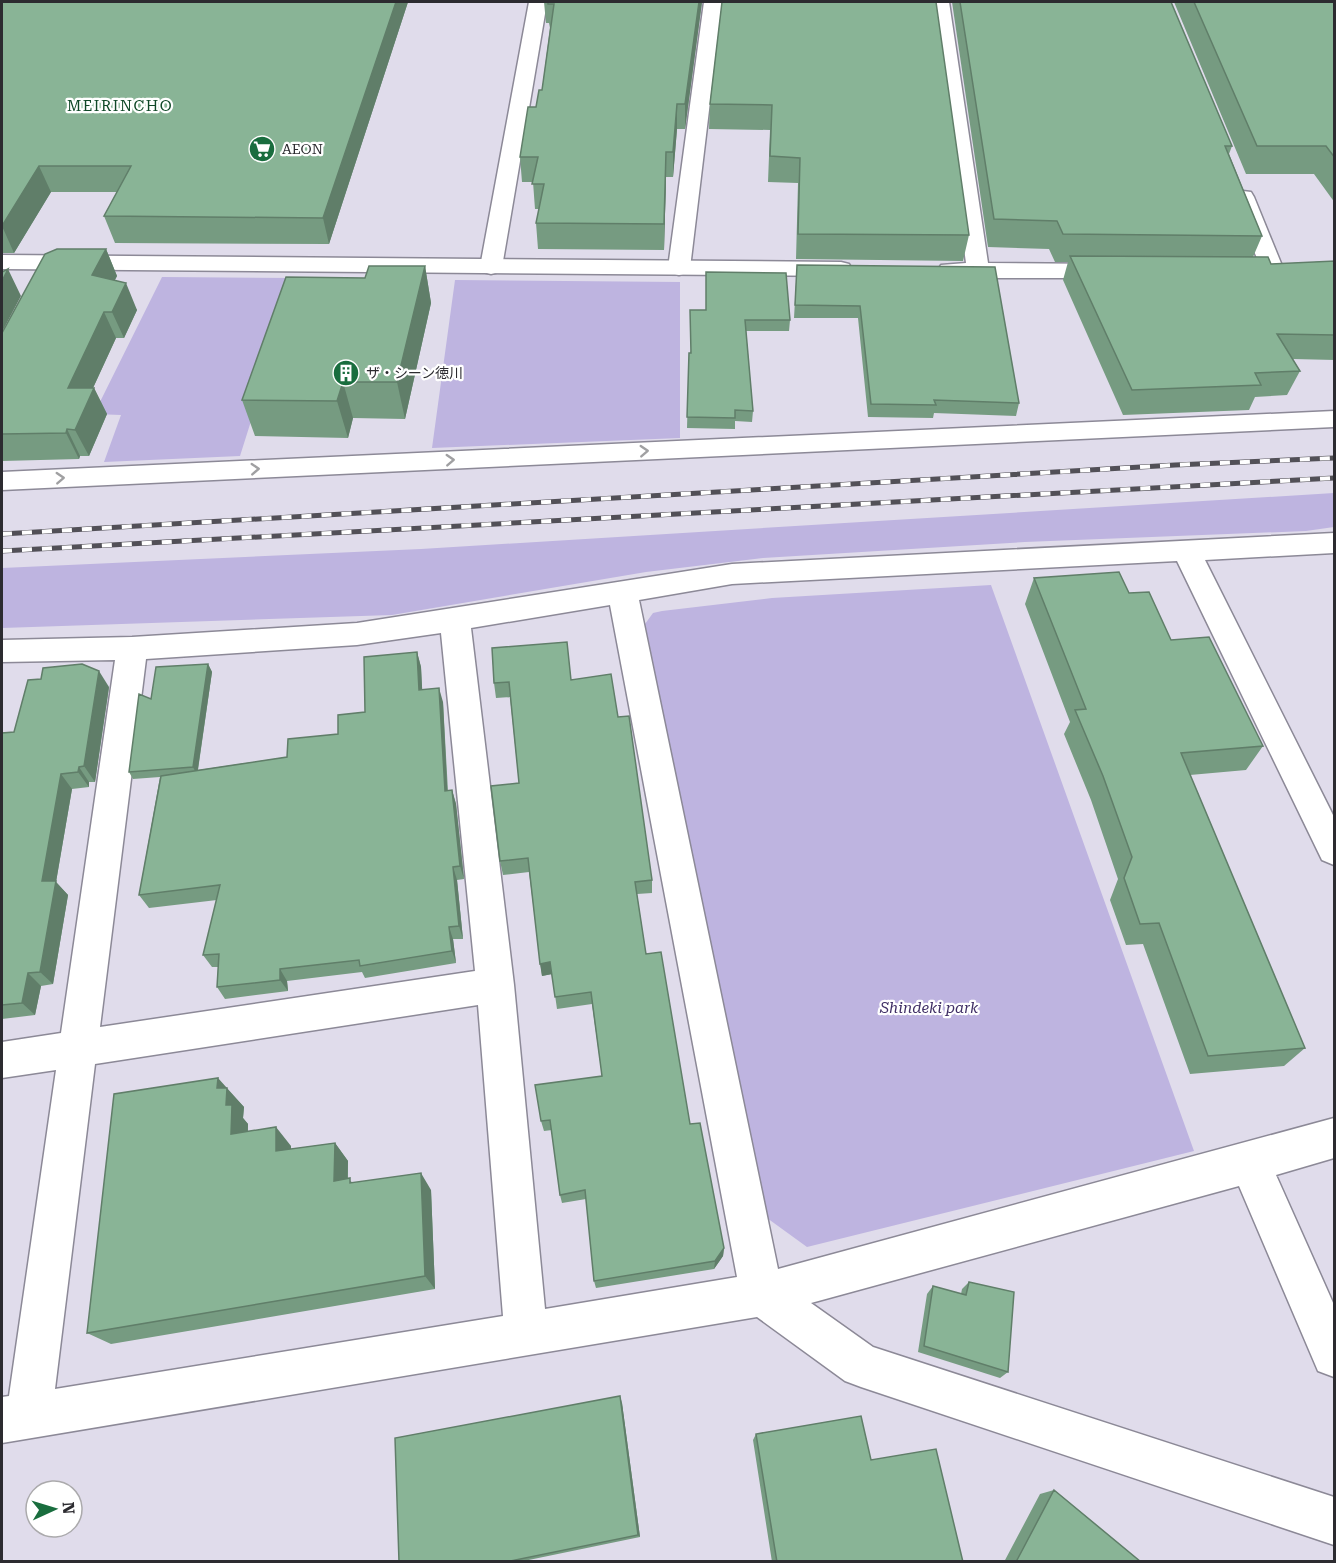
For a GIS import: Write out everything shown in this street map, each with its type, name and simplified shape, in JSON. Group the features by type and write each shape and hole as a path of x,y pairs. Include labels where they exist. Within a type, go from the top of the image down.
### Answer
{"street":[{"path":"491,267 538,2"},
{"path":"679,268 713,2"},
{"path":"940,2 978,271"},
{"path":"1234,175 1284,272 1250,273"},
{"path":"2,262 858,269"},
{"path":"41,284 53,262"},
{"path":"930,270 1132,272"},
{"path":"2,481 1335,419"},
{"path":"2,651 132,648 357,634 732,574 1335,543"},
{"path":"1185,549 1335,850"},
{"path":"622,591 762,1295 861,1365 1335,1521"},
{"path":"455,620 495,985 526,1334"},
{"path":"132,648 80,1048 15,1418 762,1295 1335,1138"},
{"path":"2,1060 495,985"},
{"path":"1250,1163 1335,1355"}],"green space":[{"path":"162,277 296,278 240,456 104,462 121,415 94,414"},
{"path":"455,280 680,282 680,438 432,448"},
{"path":"1334,493 1334,527 1306,531 1025,542 763,558 646,572 392,615 2,628 2,568 421,549"},
{"name":"Shindeki park","path":"991,585 1194,1151 807,1247 767,1218 645,624 653,613 662,611 772,598"}],"building":[{"path":"2,2 396,2 323,218 104,216 131,166 39,166 2,226"},
{"path":"548,2 699,2 685,104 677,104 673,152 666,152 664,224 536,223 544,184 532,184 538,157 520,157 528,107 536,107 539,90 542,90 554,4 548,4"},
{"path":"722,2 936,2 969,235 798,234 800,158 770,156 772,105 710,104"},
{"path":"960,2 1171,2 1232,146 1225,146 1262,236 1063,234 1057,221 994,219"},
{"path":"1194,2 1335,2 1335,158 1326,146 1257,146"},
{"path":"57,249 106,249 92,275 126,283 112,312 104,312 68,388 94,388 75,430 67,429 66,433 2,434 2,333 45,254"},
{"path":"1070,256 1268,257 1271,264 1335,261 1335,335 1277,334 1300,371 1255,373 1261,385 1132,390"},
{"path":"797,265 995,267 1019,403 934,400 936,405 871,404 860,306 795,305"},
{"path":"369,266 425,266 397,382 343,382 337,401 242,400 286,277 365,278"},
{"path":"8,269 2,281 2,272"},
{"path":"706,272 786,273 790,320 745,320 753,411 735,410 735,418 687,417 689,353 691,353 690,310 706,310"},
{"path":"1119,572 1129,593 1149,592 1171,640 1209,637 1263,746 1181,753 1305,1048 1208,1056 1159,923 1140,924 1124,878 1132,857 1103,776 1075,710 1086,709 1034,578"},
{"path":"567,642 571,680 611,674 618,717 629,716 652,880 635,882 646,954 661,952 690,1124 700,1123 724,1248 715,1261 594,1281 585,1190 560,1195 550,1120 541,1121 535,1085 602,1076 591,992 555,997 550,962 540,964 528,858 500,861 491,786 519,783 509,682 494,683 492,648"},
{"path":"417,652 419,690 439,688 445,791 452,790 460,866 453,867 459,926 449,927 452,951 360,966 359,960 280,969 280,980 217,987 219,954 203,955 220,885 139,895 161,776 287,757 288,739 338,734 338,715 365,712 364,657"},
{"path":"82,664 99,671 84,766 79,767 78,772 61,774 42,881 56,881 40,972 28,973 22,1003 2,1005 2,733 14,732 28,680 41,679 43,668"},
{"path":"208,664 193,767 129,772 139,694 151,699 156,667"},
{"path":"218,1078 217,1088 227,1088 226,1105 232,1105 231,1134 276,1127 276,1151 335,1143 334,1181 350,1178 350,1183 421,1173 425,1276 87,1333 114,1094"},
{"path":"969,1282 1014,1292 1008,1372 924,1346 933,1286 966,1295"},
{"path":"620,1396 638,1535 506,1562 399,1562 395,1438"},
{"path":"861,1416 871,1460 936,1449 963,1562 777,1562 756,1434"},
{"path":"1054,1490 1141,1562 1016,1562"}],"railway":[{"path":"2,534 1175,465 1334,458"},
{"path":"2,551 1334,478"}],"place":[{"name":"AEON","path":"262,149"},
{"name":"ザ・シーン徳川","path":"346,373"}],"district":[{"name":"MEIRINCHO","path":"120,106"}]}
